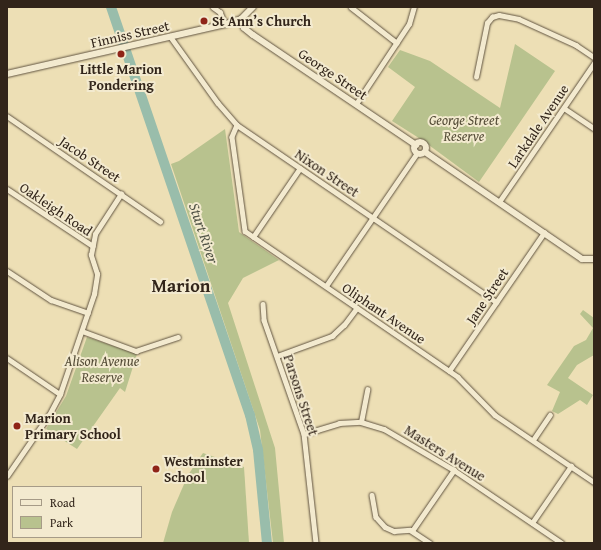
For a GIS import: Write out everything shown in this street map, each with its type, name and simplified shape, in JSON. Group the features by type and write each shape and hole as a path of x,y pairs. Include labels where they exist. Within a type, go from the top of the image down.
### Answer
{"street":[{"path":"213,7 220,12 225,24"},
{"name":"Finniss Street","path":"7,74 225,24 241,19 253,7"},
{"path":"350,7 397,42"},
{"path":"356,104 412,20 414,7"},
{"path":"476,78 487,23 492,17 499,15 519,19 576,45 594,57"},
{"name":"George Street","path":"241,19 244,28 253,35 416,145 421,142 425,144 425,152"},
{"name":"Nixon Street","path":"170,36 218,103 237,125 496,302"},
{"name":"Larkdale Avenue","path":"499,202 594,63"},
{"path":"564,108 594,128"},
{"name":"Jacob Street","path":"7,116 160,221"},
{"name":"Oliphant Avenue","path":"237,125 232,137 242,224 245,231 449,371 496,415 594,482"},
{"path":"326,286 417,153 416,145"},
{"path":"417,153 425,152 582,259 592,260"},
{"path":"253,237 300,168"},
{"name":"Oakleigh Road","path":"7,189 93,246"},
{"path":"7,476 49,415 60,394 88,313 97,274 91,255 99,225 121,194"},
{"name":"Jane Street","path":"449,371 544,233"},
{"path":"7,270 51,300 88,313"},
{"name":"Parsons Street","path":"263,304 264,320 304,434 316,543"},
{"path":"277,356 332,336 344,326 357,308"},
{"path":"82,331 136,351 178,337"},
{"path":"7,358 60,394"},
{"path":"362,422 367,390"},
{"path":"533,440 550,415"},
{"name":"Masters Avenue","path":"304,434 339,423 362,422 384,429 454,470 562,543"},
{"path":"532,522 571,466"},
{"path":"412,531 454,470"},
{"path":"372,495 375,513 381,524 394,531 412,531 430,543"}],"green space":[{"name":"George Street Reserve","path":"515,44 555,71 479,182 422,140 392,121 415,87 388,67 400,50 430,61 500,108"},
{"path":"225,129 239,232 279,260 243,278 228,303 275,448 284,543 273,543 260,430 171,164 179,161"},
{"path":"583,310 594,318 594,355 577,365 568,378 593,395 587,405 580,400 558,414 552,411 560,392 547,385 574,346 586,340 593,328 580,314"},
{"name":"Alison Avenue Reserve","path":"87,337 137,354 125,392 120,388 77,449 46,429 66,396"},
{"path":"203,453 244,467 249,543 163,543 172,512 188,475"}],"waterway":[{"name":"Sturt River","path":"111,7 250,415 258,450 267,543"}],"place":[{"name":"St Ann’s Church","path":"204,21"},
{"name":"Little Marion Pondering","path":"121,54"},
{"name":"Marion Primary School","path":"17,426"},
{"name":"Westminster School","path":"156,469"}],"district":[{"name":"Marion","path":"181,286"}]}
